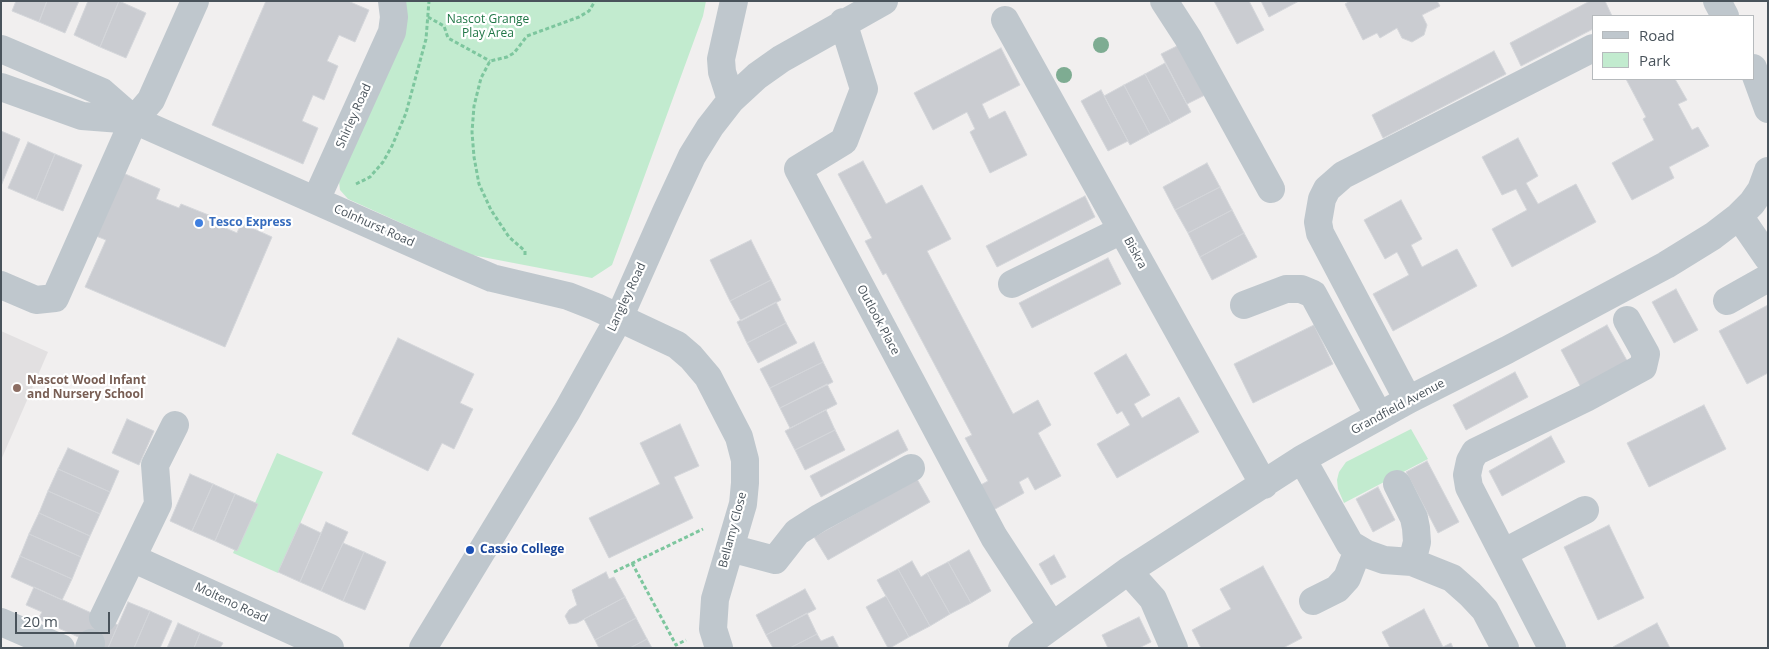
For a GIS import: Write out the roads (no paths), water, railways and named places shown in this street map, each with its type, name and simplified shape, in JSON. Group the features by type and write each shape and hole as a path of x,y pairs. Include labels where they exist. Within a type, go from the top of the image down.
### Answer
{"street":[{"path":"1,285 36,300 55,298 134,120 151,100 195,1"},
{"name":"Shirley Road","path":"316,200 392,32 394,17 392,1"},
{"path":"731,100 722,72 721,59 734,1"},
{"name":"Langley Road","path":"423,648 568,411 619,318 692,156 710,127 731,100 757,76 781,59 843,22 884,1"},
{"path":"1164,1 1188,38 1271,190"},
{"path":"1717,1 1724,15"},
{"name":"Biskra","path":"1005,20 1264,485"},
{"name":"Outlook Place","path":"843,22 864,89 844,141 798,169 994,537 1052,626"},
{"name":"Colnhurst Road","path":"1,49 102,92 134,120 492,278 568,296 619,318"},
{"path":"1408,400 1320,233 1318,222 1322,199 1327,190 1344,175 1592,49"},
{"path":"1754,71 1768,109"},
{"name":"Colnhurst Road","path":"1,87 82,116 134,120"},
{"name":"Grandfield Avenue","path":"1022,648 1128,571 1302,459 1408,400 1507,350 1666,265 1713,236 1739,216 1752,203 1761,190 1768,171"},
{"path":"1739,216 1768,258"},
{"path":"1012,284 1122,230"},
{"path":"1727,301 1768,278"},
{"path":"1244,305 1286,289 1301,289 1313,294 1379,416"},
{"name":"Bellamy Close","path":"619,318 677,345 691,357 708,376 739,437 745,460 743,504 715,599 716,636"},
{"path":"1552,648 1469,487 1467,475 1470,461 1475,452 1586,398 1643,367 1646,354 1627,320"},
{"path":"103,618 158,504 155,465 175,425"},
{"path":"1302,459 1350,544 1358,550 1384,560 1412,562 1452,578 1485,610 1505,648"},
{"path":"734,536 775,560 797,532 911,468"},
{"path":"1397,484 1414,518 1416,528 1417,542 1412,562"},
{"path":"1504,553 1585,510"},
{"path":"1313,601 1337,589 1346,578 1358,550"},
{"name":"Molteno Road","path":"132,558 330,648"},
{"path":"1128,571 1153,599 1171,646"},
{"path":"1,622 62,648"}],"place":[{"name":"Tesco Express","path":"199,223"},
{"name":"Nascot Wood Infant and Nursery School","path":"17,388"},
{"name":"Cassio College","path":"470,550"}],"park label":[{"name":"Nascot Grange Play Area","path":"488,27"}]}
